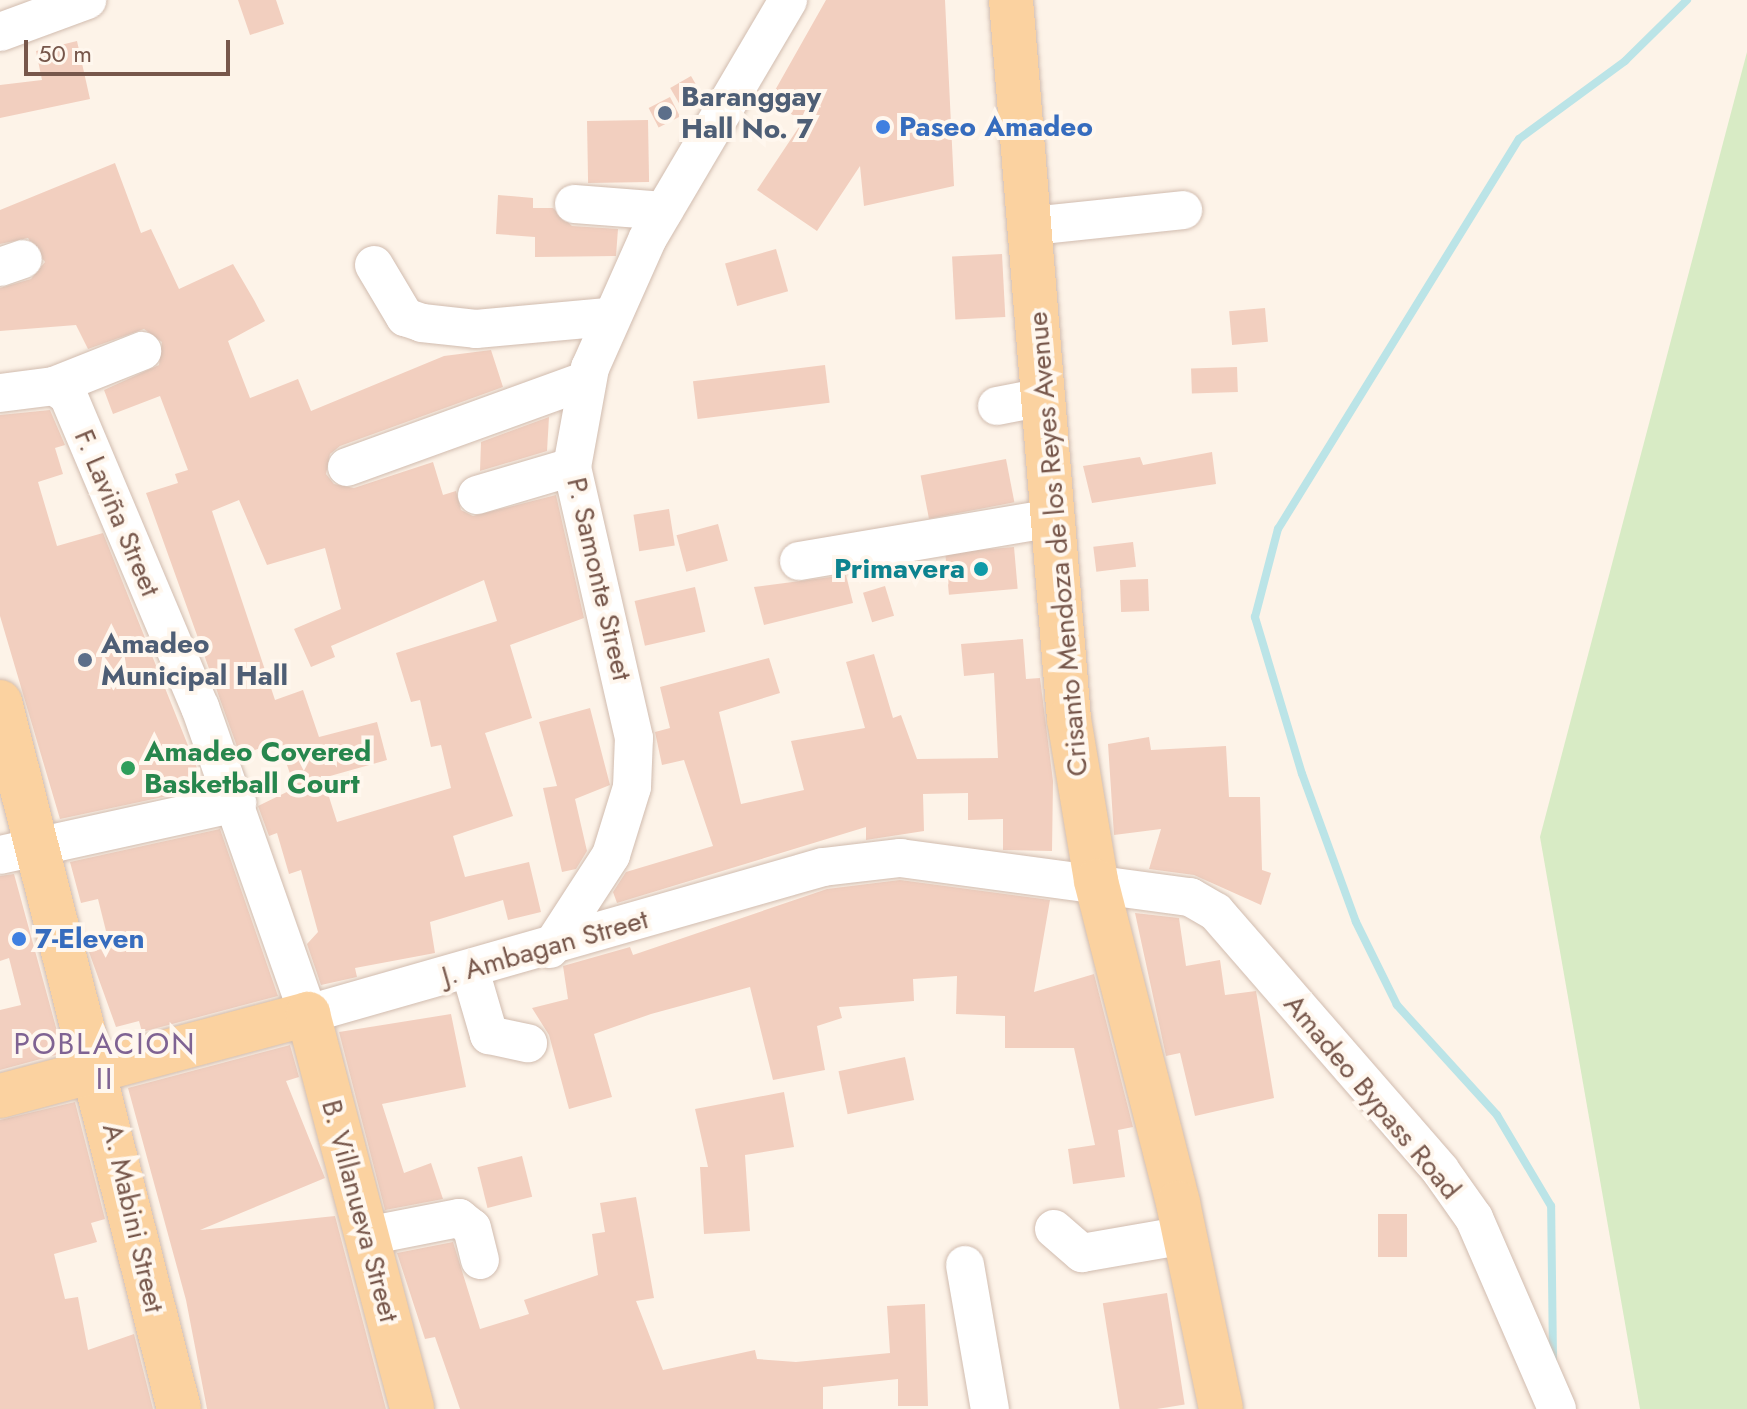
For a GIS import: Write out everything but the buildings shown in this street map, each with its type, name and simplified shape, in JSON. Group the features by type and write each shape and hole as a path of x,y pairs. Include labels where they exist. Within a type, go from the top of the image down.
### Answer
{"main road":[{"name":"Crisanto Mendoza de los Reyes Avenue","path":"1011,0 1032,226 1069,719 1096,881 1185,1235 1221,1409"},
{"name":"A. Mabini Street","path":"0,702 19,851 98,1070 179,1409"},
{"name":"J. Ambagan Street","path":"0,1096 308,1014"},
{"name":"B. Villanueva Street","path":"308,1014 412,1409"}],"street":[{"path":"0,32 87,0"},
{"name":"P. Samonte Street","path":"550,949 611,855 632,787 634,750 572,467 587,380 607,317 664,211 788,0"},
{"path":"574,204 664,211"},
{"path":"1032,226 1183,210"},
{"path":"374,265 405,317 422,323 476,329 607,317"},
{"path":"0,393 54,386 142,351"},
{"path":"347,467 587,380"},
{"name":"F. Laviña Street","path":"54,386 68,395 237,803 308,1014"},
{"path":"997,406 1043,397"},
{"path":"477,495 572,467"},
{"path":"799,561 1053,518"},
{"path":"19,851 237,803"},
{"name":"J. Ambagan Street","path":"308,1014 550,949 823,867 900,858 1096,881"},
{"name":"Amadeo Bypass Road","path":"1096,881 1158,888 1216,912 1440,1170 1474,1218 1557,1409"},
{"path":"470,970 489,1035 528,1043"},
{"path":"367,1236 459,1218 472,1228 480,1260"},
{"path":"1054,1229 1082,1253 1185,1235"},
{"path":"965,1265 990,1409"}],"green space":[{"path":"1747,52 1747,1409 1640,1409 1540,837"}],"waterway":[{"path":"1553,1360 1551,1206 1497,1115 1397,1005 1356,922 1302,774 1255,617 1278,529 1519,139 1625,61 1687,0"}],"place":[{"name":"Baranggay Hall No. 7","path":"665,113"},
{"name":"Paseo Amadeo","path":"883,127"},
{"name":"Primavera","path":"981,569"},
{"name":"Amadeo Municipal Hall","path":"85,660"},
{"name":"Amadeo Covered Basketball Court","path":"128,768"},
{"name":"7-Eleven","path":"19,939"}],"district":[{"name":"POBLACION II","path":"105,1061"}]}
